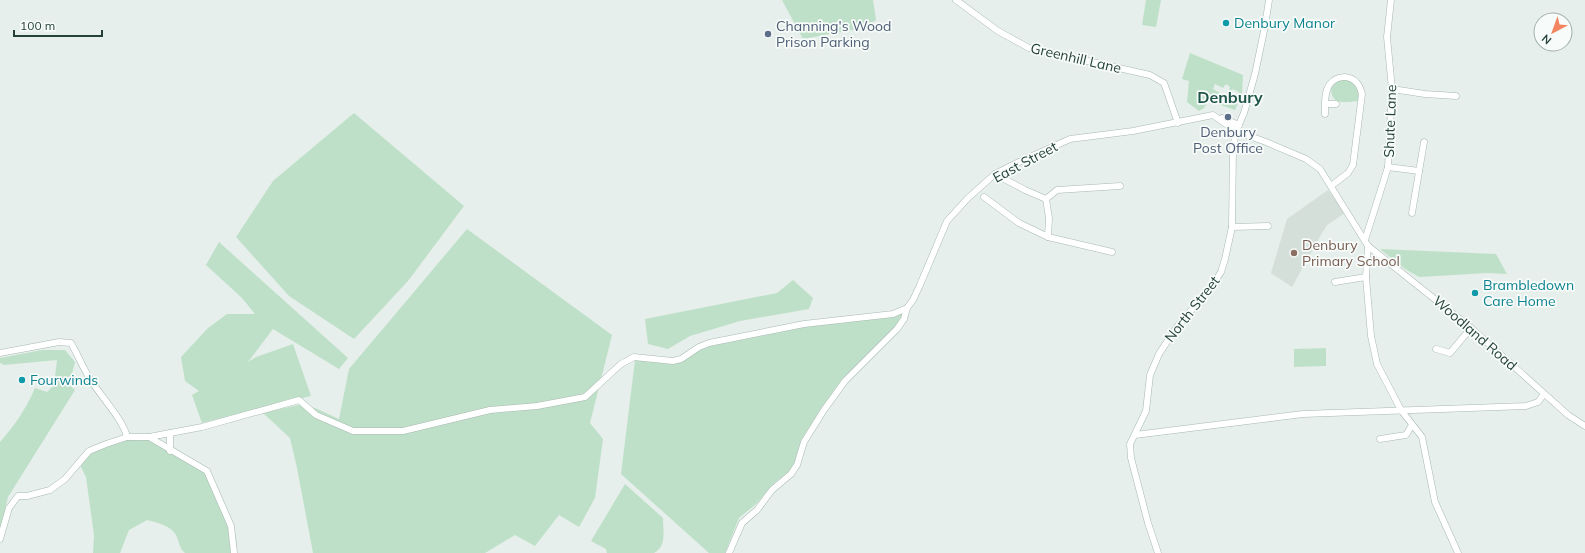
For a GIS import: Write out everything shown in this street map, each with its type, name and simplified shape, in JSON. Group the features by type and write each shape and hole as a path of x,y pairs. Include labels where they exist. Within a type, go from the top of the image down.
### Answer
{"street":[{"name":"Greenhill Lane","path":"956,0 998,31 1029,48 1150,75 1164,83 1178,123"},
{"name":"North Street","path":"1158,553 1148,523 1131,458 1130,444 1146,411 1150,375 1159,354 1176,328 1208,291 1221,272 1226,259 1232,227 1233,149 1236,131 1244,114 1255,74 1269,0"},
{"name":"Shute Lane","path":"1365,240 1388,167 1392,88 1387,37 1391,0"},
{"path":"1324,114 1326,93 1330,84 1337,78 1348,77 1358,83 1362,94 1352,165 1348,173 1331,186"},
{"path":"1392,88 1425,94 1456,96"},
{"path":"1326,104 1336,104"},
{"name":"East Street","path":"729,553 742,523 757,510 772,490 791,474 797,465 804,442 824,410 845,381 897,330 904,319 907,308 913,300 920,285 947,221 968,198 995,174 1070,139 1133,131 1213,115"},
{"path":"1213,115 1239,124"},
{"path":"1213,115 1236,131"},
{"name":"Woodland Road","path":"1236,131 1306,159 1320,169 1368,246 1471,328 1568,415 1585,426"},
{"path":"1412,213 1424,142"},
{"path":"1388,167 1419,170"},
{"path":"995,174 1046,199"},
{"path":"1046,199 1057,190 1120,186"},
{"path":"984,197 1019,223 1048,237 1112,252"},
{"path":"1046,199 1049,218 1048,237"},
{"path":"1232,227 1268,226"},
{"path":"1368,246 1366,277 1371,336 1377,364 1401,410 1422,437 1435,502 1458,553"},
{"path":"1335,282 1366,277"},
{"path":"0,539 9,508 18,496 27,496 50,490 65,479 89,451 127,437 149,437 202,427 299,400 316,415 353,431 403,431 490,410 537,406 585,397 621,364 634,358 673,361 681,359 709,343 804,324 892,314 907,308"},
{"path":"1436,349 1450,353 1471,328"},
{"path":"0,353 59,342 71,343 90,379 118,419 127,437"},
{"path":"1135,436 1304,414 1526,406 1538,402 1544,394"},
{"path":"1380,439 1406,435 1412,425"},
{"path":"170,433 170,451"},
{"path":"149,437 170,451 206,471 231,526 234,553"}],"shaded area":[{"name":"Denbury Primary School","path":"1328,190 1345,213 1327,225 1292,287 1271,273 1287,219"}],"green space":[{"path":"782,0 873,0 876,20 863,28 803,39"},
{"path":"1146,0 1161,0 1156,27 1142,25"},
{"path":"1190,53 1243,75 1242,94 1235,110 1209,101 1204,108 1199,111 1187,102 1189,81 1182,79","holes":["1215,84 1223,88 1226,84 1230,87 1229,90 1232,91 1233,89 1239,92 1238,94 1240,95 1236,101 1225,95 1223,98 1218,96 1220,93 1213,89"]},
{"path":"1339,80 1348,80 1354,84 1359,94 1358,101 1340,102 1333,98 1331,88"},
{"path":"354,113 464,206 408,281 354,339 289,296 236,237 273,181"},
{"path":"467,229 612,335 590,423 603,439 595,498 579,527 559,515 535,546 515,535 485,553 313,553 290,438 263,413 298,405 315,408 339,419 349,369"},
{"path":"219,242 348,358 339,369 273,329 248,362 256,357 293,344 311,396 202,423 192,395 199,391 185,381 181,357 208,328 227,314 255,314 242,298 206,265"},
{"path":"1380,249 1496,254 1507,274 1488,273 1419,277 1405,269"},
{"path":"793,280 813,298 809,309 740,321 690,336 668,349 648,344 645,319 777,293"},
{"path":"903,312 896,328 843,378 822,407 801,440 794,464 788,472 774,483 756,504 739,518 725,553 709,553 621,474 635,360 673,364 682,362 700,350 711,346 805,327 892,317"},
{"path":"1326,348 1326,366 1294,367 1294,349"},
{"path":"42,350 65,350 75,362 69,385 75,390 8,497 0,530 0,442 20,416 35,388 47,392 54,385 57,360 4,365 0,363 0,358"},
{"path":"127,437 149,437 209,473 236,536 237,553 185,553 180,547 176,535 170,529 147,520 129,530 120,553 93,553 94,535 86,477 79,463 89,451"},
{"path":"625,484 663,518 663,542 654,553 607,553 606,549 591,541"}],"place":[{"name":"Denbury Manor","path":"1226,23"},
{"name":"Channing's Wood Prison Parking","path":"768,34"},
{"name":"Denbury Post Office","path":"1228,117"},
{"name":"Denbury Primary School","path":"1294,253"},
{"name":"Brambledown Care Home","path":"1475,293"},
{"name":"Fourwinds","path":"22,380"}],"district":[{"name":"Denbury","path":"1230,97"}]}
